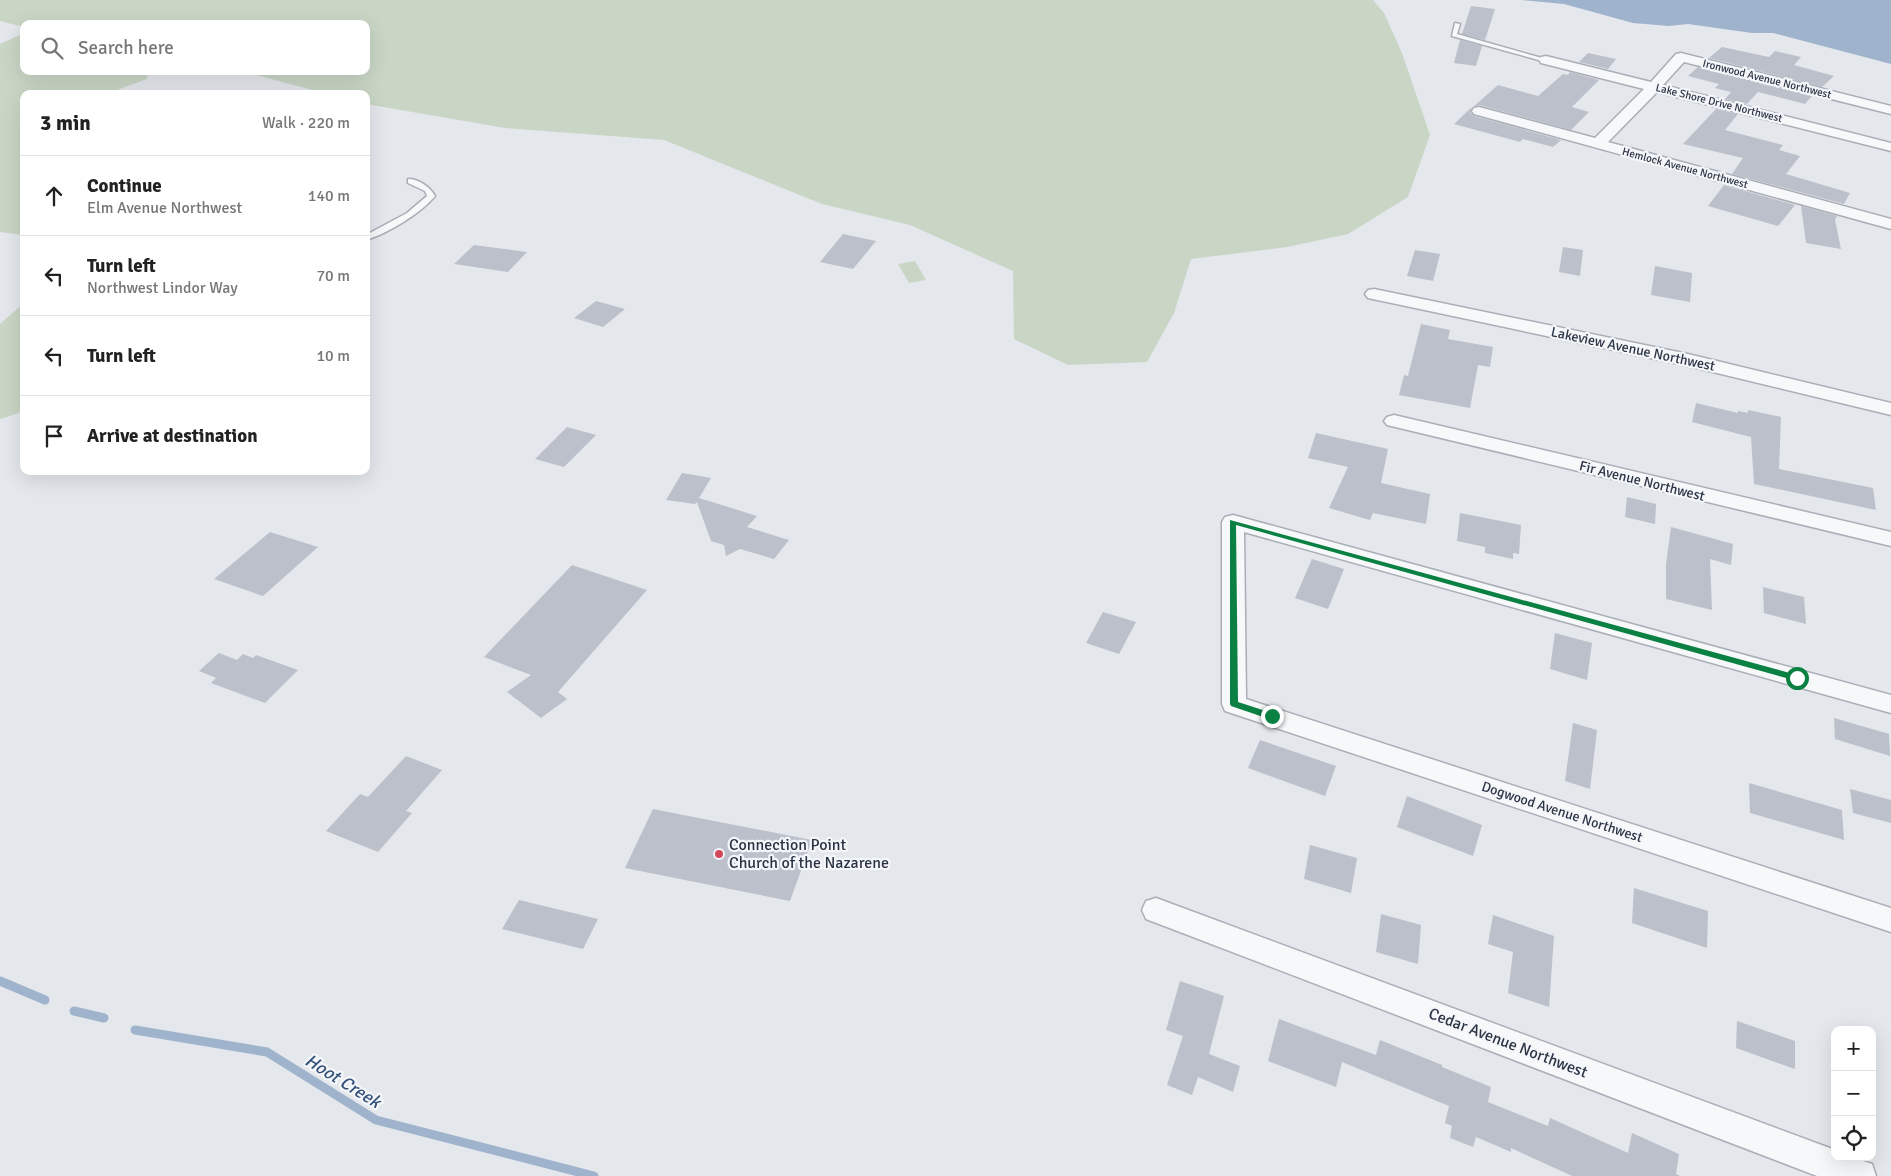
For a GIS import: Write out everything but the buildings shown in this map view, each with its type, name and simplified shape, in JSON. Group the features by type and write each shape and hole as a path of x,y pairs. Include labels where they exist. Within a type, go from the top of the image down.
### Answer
{"street":[{"name":"Ironwood Avenue Northwest","path":"1656,87 1681,57 1891,110"},
{"name":"Lake Shore Drive Northwest","path":"1546,60 1891,146"},
{"path":"1598,144 1644,96 1656,87"},
{"name":"Hemlock Avenue Northwest","path":"1479,111 1891,224"},
{"name":"Lakeview Avenue Northwest","path":"1374,294 1688,360 1891,408"},
{"name":"Fir Avenue Northwest","path":"1394,421 1891,539"},
{"name":"Dogwood Avenue Northwest","path":"1891,704 1232,522 1234,704 1891,920"},
{"name":"Cedar Avenue Northwest","path":"1156,910 1860,1176"}],"lane":[{"path":"1457,24 1454,35 1546,60"},
{"path":"370,236 408,214 426,202 431,196 428,190 410,181"}],"green space":[{"path":"0,0 1373,0 1384,13 1402,53 1430,135 1408,197 1348,234 1287,247 1191,259 1174,313 1147,362 1068,365 1014,339 1013,271 910,225 822,204 664,140 505,128 370,105 370,90 312,90 254,75 370,75 370,20 20,20 20,26 0,21"},
{"path":"20,35 20,75 148,75 147,79 117,90 20,90 20,234 0,232 0,44"},
{"path":"915,261 926,280 909,283 898,264"},
{"path":"20,306 20,411 0,419 0,324"}],"water":[{"path":"1521,0 1891,0 1891,64 1773,33 1752,33 1688,24 1669,26 1633,23 1564,4"}],"waterway":[{"name":"Hoot Creek","path":"0,981 45,1000"},
{"name":"Hoot Creek","path":"74,1011 104,1018"},
{"name":"Hoot Creek","path":"135,1030 267,1052 376,1120 594,1176"}],"place":[{"name":"Connection Point Church of the Nazarene","path":"719,854"}],"route":[{"path":"1272,716 1234,704 1232,522 1797,678"}]}
